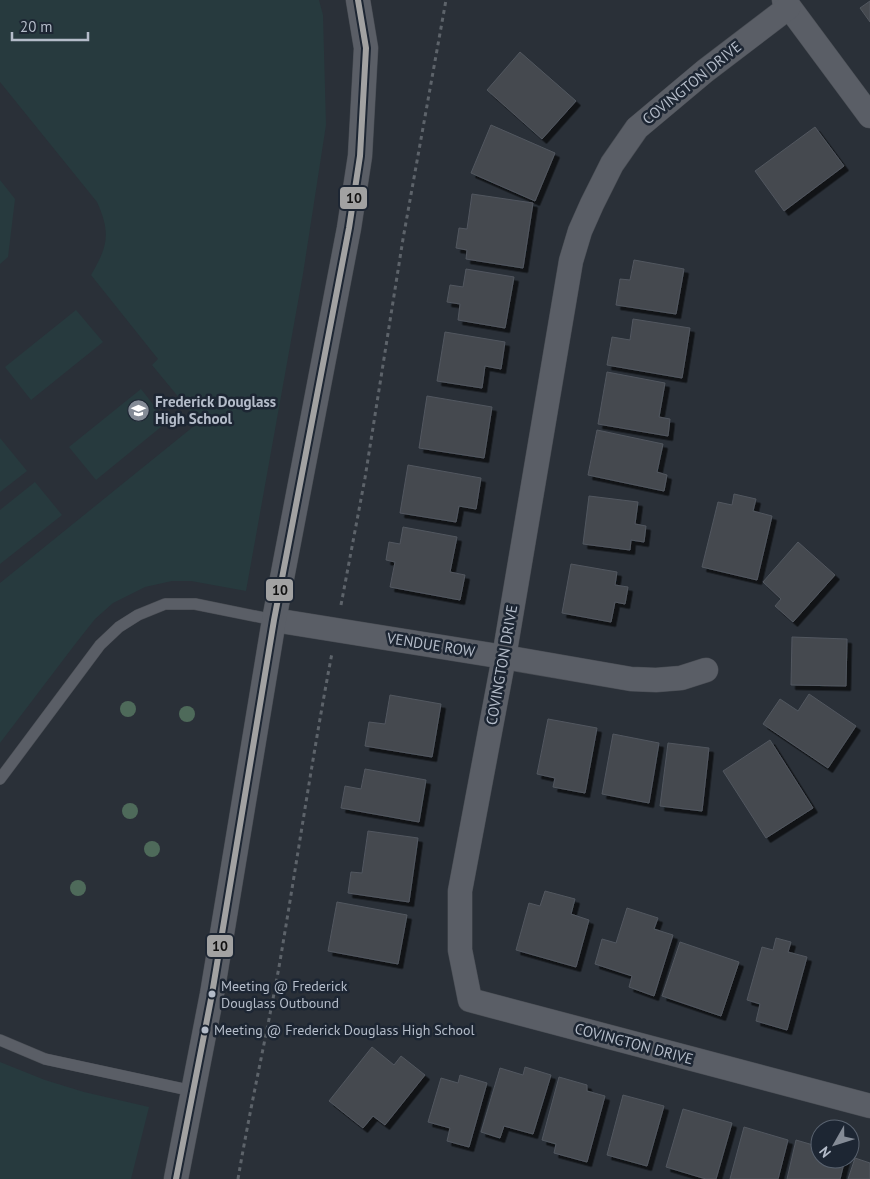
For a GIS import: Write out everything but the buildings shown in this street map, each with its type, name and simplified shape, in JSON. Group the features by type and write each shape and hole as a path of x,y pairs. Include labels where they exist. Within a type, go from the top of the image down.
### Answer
{"street":[{"path":"176,1179 212,994 274,620 349,228 360,156 366,48 358,0"},
{"path":"786,3 870,116"},
{"name":"COVINGTON DRIVE","path":"786,3 637,128 612,164 580,231 569,270 504,657 460,891 460,950 470,1000 870,1106"},
{"name":"VENDUE ROW","path":"274,620 631,679 681,678 706,670"}],"lane":[{"path":"0,779 100,645 118,627 165,604 195,604 274,620"},
{"path":"0,1040 45,1060 193,1091"}],"path":[{"path":"340,614 365,478 403,239 446,0"},
{"path":"238,1179 278,967 333,649"}],"green space":[{"path":"0,0 319,0 323,15 326,125 303,274 246,591 191,581 172,581 145,587 113,603 95,619 0,743 0,583 199,422 152,365 158,359 91,275 101,256 106,239 104,222 97,202 0,82"},
{"path":"0,180 15,199 8,257 0,264"},
{"path":"76,310 103,342 31,400 5,367"},
{"path":"141,389 167,422 96,480 69,447"},
{"path":"0,438 27,471 0,492"},
{"path":"35,482 62,515 0,564 0,510"},
{"path":"0,1062 45,1080 84,1092 149,1107 131,1179 0,1179"}],"transit line":[{"name":"10","path":"176,1179 212,994 274,620 349,228 360,156 366,48 358,0"}],"place":[{"name":"Frederick Douglass High School","path":"139,411"},
{"name":"Meeting @ Frederick Douglass Outbound","path":"212,994"},
{"name":"Meeting @ Frederick Douglass High School","path":"205,1030"}]}
